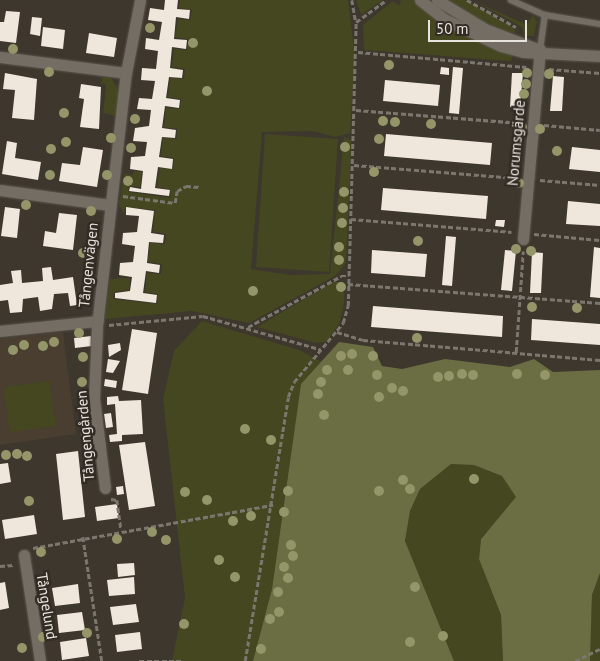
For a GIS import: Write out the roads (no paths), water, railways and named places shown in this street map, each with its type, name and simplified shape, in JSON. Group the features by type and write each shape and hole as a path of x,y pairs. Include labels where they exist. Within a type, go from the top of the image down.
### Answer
{"street":[{"name":"Tångenvägen","path":"0,331 97,323 126,73 140,0"},
{"path":"420,0 444,19 487,40 523,52 540,50 600,56"},
{"path":"437,0 487,30 540,50"},
{"name":"Norumsgärde","path":"523,236 540,50"},
{"path":"0,57 126,73"},
{"name":"Tångenvägen","path":"0,190 111,200"},
{"name":"Tångengården","path":"97,323 94,399 105,488"},
{"name":"Tångelund","path":"24,555 40,661"}],"lane":[{"path":"511,0 544,15 600,24"},
{"path":"540,50 544,15"}]}
